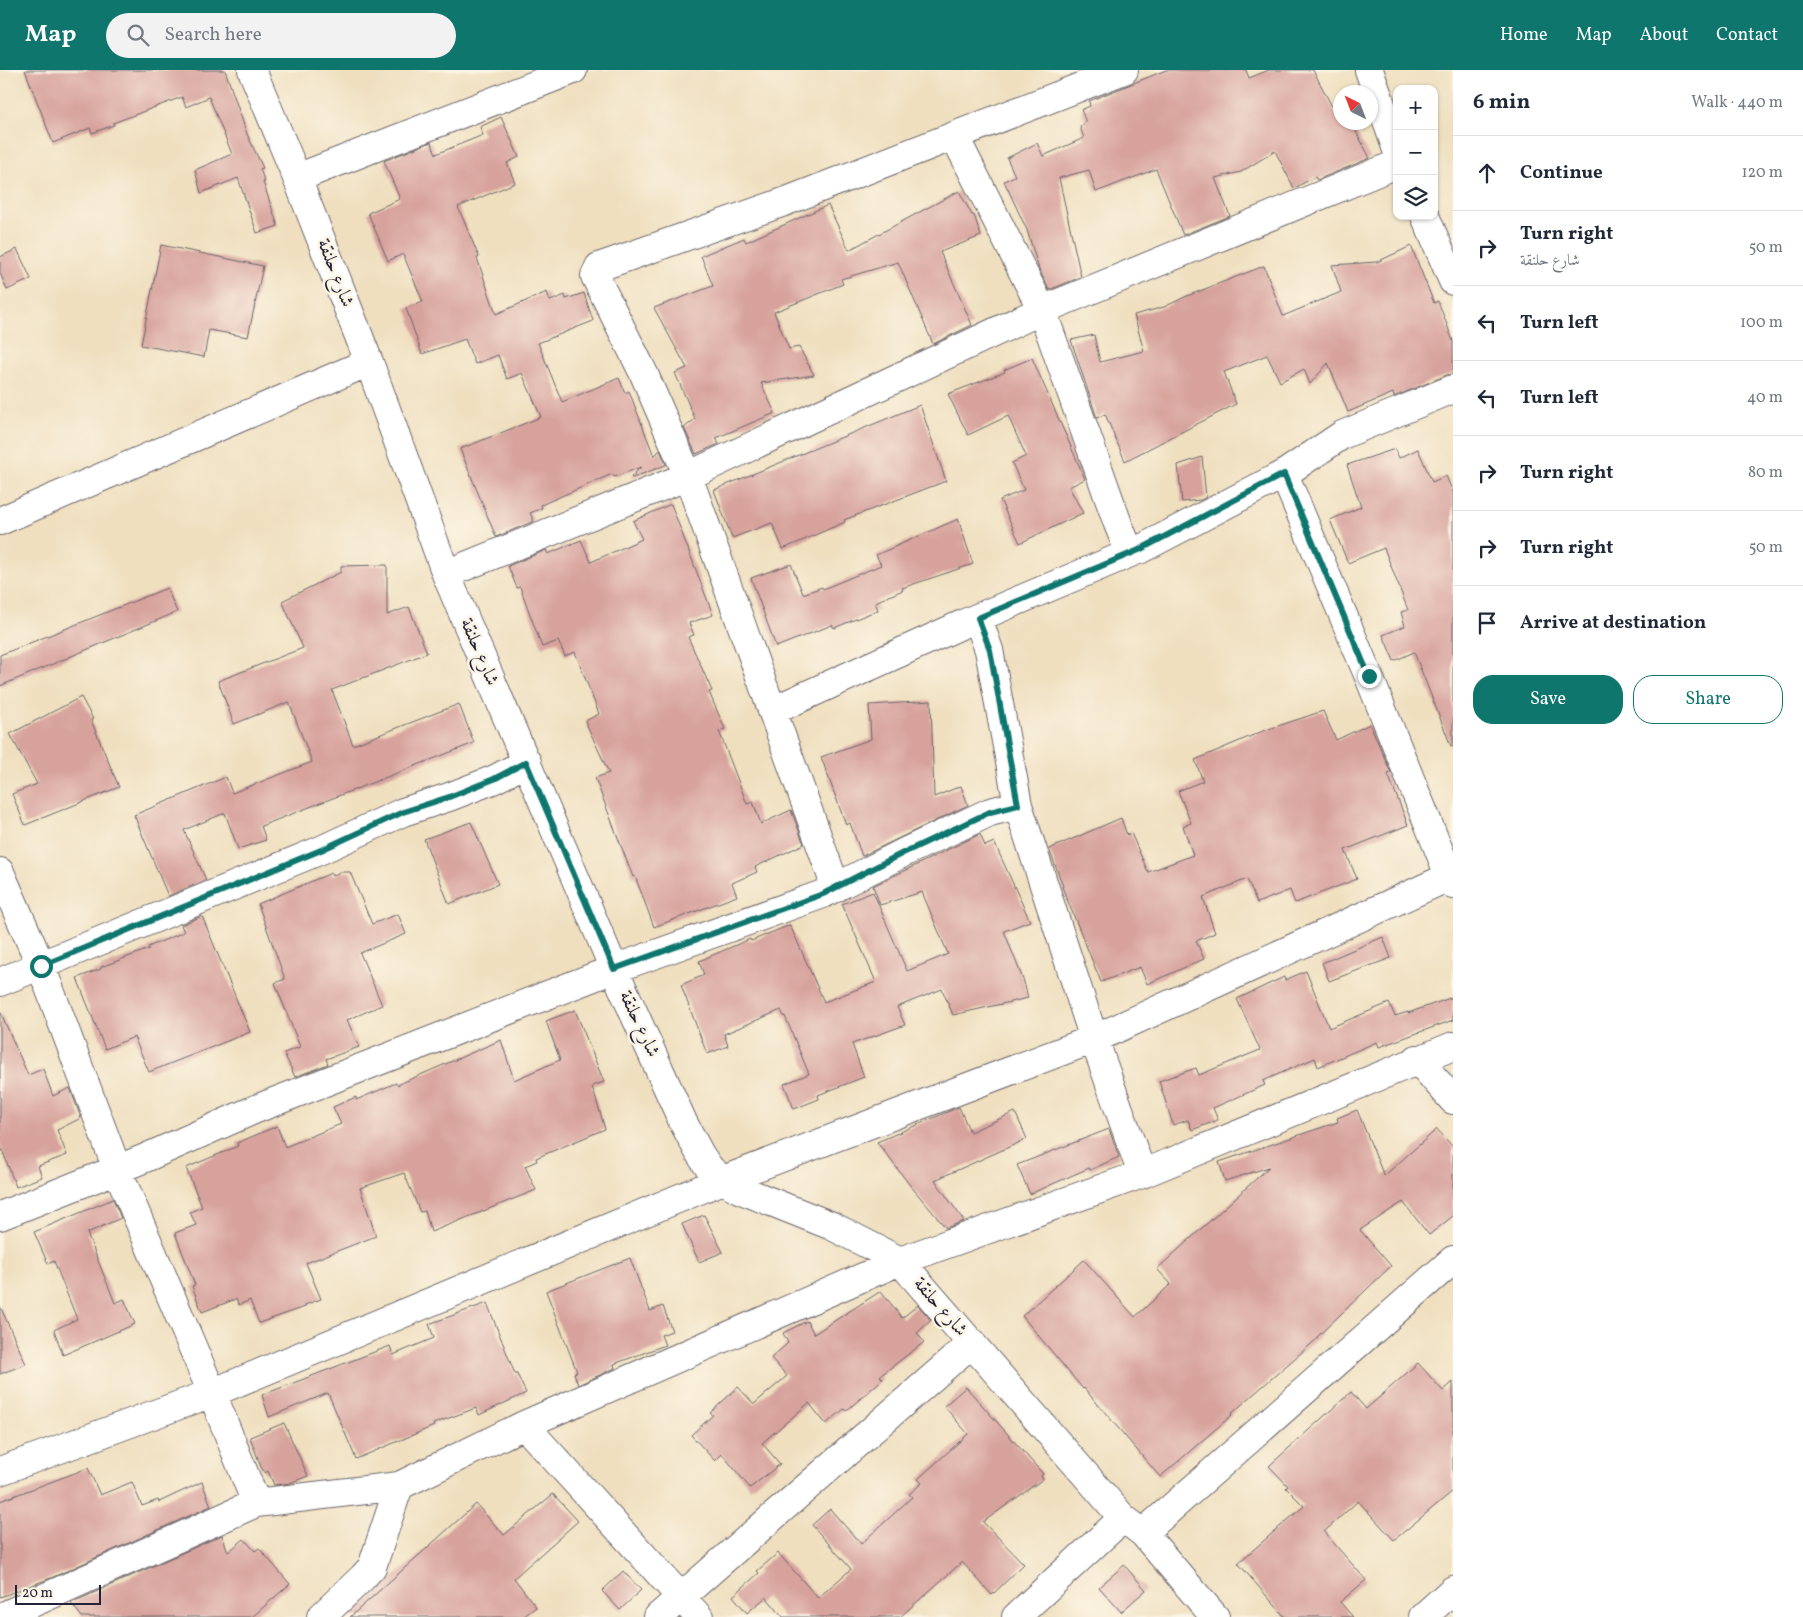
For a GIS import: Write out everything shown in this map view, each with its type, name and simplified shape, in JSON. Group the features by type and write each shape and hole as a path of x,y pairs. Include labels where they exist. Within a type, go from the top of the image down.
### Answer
{"street":[{"name":"شارع حلنقة","path":"252,70 297,178 369,362 446,574 614,969 687,1130 700,1154 710,1169 723,1180 739,1189 832,1226 900,1261 1215,1617"},
{"path":"297,178 573,70"},
{"path":"836,888 688,476 644,374 595,276 599,267 784,202 955,137 1121,70"},
{"path":"1369,70 1393,139"},
{"path":"955,137 1042,310 1118,524 1127,546 1135,551"},
{"path":"446,574 688,476 1042,310 1393,166"},
{"path":"1427,220 1453,281"},
{"path":"0,521 369,362"},
{"path":"772,711 978,618 1135,551 1284,474 1342,435 1453,389"},
{"path":"0,1471 212,1393 723,1180 1094,1039 1452,879 1284,474"},
{"path":"978,618 990,650 1018,805 1094,1039 1142,1174"},
{"path":"0,982 321,850 403,812 449,797 494,779 526,762"},
{"path":"0,1216 143,1159 256,1109 614,969 836,888 903,853 990,812 1018,805"},
{"path":"0,872 41,966 117,1168 212,1393 256,1503"},
{"path":"17,1614 256,1503 399,1486 524,1425 900,1261 1142,1174 1417,1059 1453,1046"},
{"path":"1417,1059 1453,1100"},
{"path":"1016,1617 1133,1526 1453,1260"},
{"path":"658,1617 972,1343"},
{"path":"524,1425 699,1617"},
{"path":"321,1617 372,1567 399,1486"},
{"path":"1423,1617 1453,1590"}],"building":[{"path":"25,70 225,70 247,134 263,168 260,169 265,182 263,182 278,226 257,233 238,178 201,193 195,170 232,154 209,97 186,107 182,97 92,133 90,128 53,143"},
{"path":"1166,70 1246,70 1249,78 1269,70 1313,70 1333,109 1333,130 1355,130 1370,158 1317,180 1315,177 1294,188 1275,151 1241,172 1215,178 1230,216 1183,235 1156,169 1096,192 1089,170 1059,178 1081,277 1049,290 1039,269 1027,230 1004,181 1015,176 1007,158 1037,143 1043,156 1084,138 1080,127 1086,122 1081,110 1090,106 1089,101"},
{"path":"501,117 519,157 507,163 515,183 458,207 479,257 477,258 496,314 547,292 550,301 565,295 566,299 584,293 593,321 538,343 562,402 619,378 625,393 629,391 654,456 660,450 666,465 632,478 641,467 614,477 612,474 541,505 542,508 530,513 534,521 496,537 460,449 541,417 522,373 507,379 498,355 475,364 465,339 422,354 406,308 423,302 403,254 388,261 368,213 400,199 384,161 431,142 436,154 483,135 480,127"},
{"path":"959,191 972,215 974,215 981,236 940,252 972,325 933,344 898,262 841,279 843,284 774,312 789,349 799,347 814,375 761,383 775,413 716,438 719,444 696,454 684,428 695,419 675,373 687,368 654,308 713,286 701,256 744,238 746,242 828,205 849,250"},
{"path":"161,245 263,266 248,337 209,330 204,357 141,345"},
{"path":"1411,246 1434,303 1438,301 1453,341 1453,374 1394,397 1393,393 1348,412 1328,363 1310,384 1304,369 1280,382 1267,355 1224,372 1236,404 1125,461 1105,414 1097,418 1071,340 1094,335 1100,362 1144,351 1134,315 1164,307 1264,266 1283,316 1341,292 1332,265 1377,262"},
{"path":"17,249 31,279 7,290 0,273 0,257"},
{"path":"1032,358 1085,479 1069,487 1083,513 1020,543 1000,500 1024,490 1012,463 1026,456 1008,416 968,435 948,394 1005,372 1004,370"},
{"path":"920,405 946,481 844,520 845,522 783,549 772,523 732,538 714,490"},
{"path":"1395,449 1399,458 1418,449 1432,482 1446,476 1453,492 1453,745 1451,746 1414,652 1394,661 1383,635 1405,626 1401,612 1408,610 1384,548 1348,563 1330,520 1361,507 1347,465"},
{"path":"1202,457 1206,497 1201,500 1182,502 1178,465"},
{"path":"671,504 713,615 689,623 694,635 688,637 712,691 709,692 725,729 719,731 747,804 753,802 761,824 791,810 804,844 755,867 757,872 732,883 737,896 654,927 595,778 609,773 585,721 599,714 575,652 565,656 558,641 542,647 520,587 517,588 508,566 546,550 548,554 581,540 591,562 642,539 633,521"},
{"path":"958,519 973,564 902,588 903,590 875,602 878,610 834,628 832,625 776,647 751,578 791,564 803,594 822,587 823,589 881,565 876,555"},
{"path":"387,565 387,615 409,607 427,653 332,690 353,745 459,704 474,743 261,826 266,840 238,849 225,813 184,830 206,880 168,896 134,815 226,777 232,793 312,762 289,702 234,724 218,681 303,648 282,601 341,572 341,566"},
{"path":"167,588 177,612 0,686 0,655"},
{"path":"81,697 93,719 91,720 119,787 25,825 12,794 37,784 10,734"},
{"path":"931,701 934,797 961,786 968,805 862,856 850,823 846,825 821,757 871,739 869,705"},
{"path":"1323,711 1336,740 1370,724 1391,773 1388,774 1408,825 1345,850 1357,879 1295,903 1290,890 1257,903 1247,879 1203,897 1215,933 1196,941 1204,959 1147,984 1140,967 1101,982 1062,887 1049,849 1121,818 1127,835 1131,833 1148,872 1193,855 1183,826 1191,823 1178,791 1203,781 1195,760 1263,731"},
{"path":"471,822 498,884 449,904 424,839"},
{"path":"980,834 985,846 994,842 1030,921 1004,931 1024,982 1028,998 953,1015 942,989 897,1007 905,1025 852,1044 864,1077 818,1095 819,1099 794,1109 784,1084 809,1074 781,1010 724,1034 728,1046 707,1054 681,985 704,975 699,961 750,939 751,941 790,925 824,1002 876,982 842,904 873,892 907,971 948,954 922,892 880,905 873,886"},
{"path":"340,872 350,872 372,924 398,914 406,934 360,953 382,1005 347,1020 359,1047 326,1059 328,1064 295,1077 284,1053 300,1047 275,983 285,979 258,904 331,873 332,876"},
{"path":"202,916 250,1032 149,1072 134,1037 105,1049 77,978 149,949 148,947 184,932 181,925"},
{"path":"1383,937 1391,958 1329,981 1322,963"},
{"path":"1306,971 1329,1028 1389,1003 1395,1016 1453,997 1453,1020 1379,1047 1377,1042 1318,1067 1315,1058 1263,1081 1265,1085 1213,1108 1218,1120 1192,1130 1188,1120 1173,1125 1159,1081 1196,1068 1199,1075 1260,1050 1237,999 1284,977 1285,980"},
{"path":"575,1010 604,1082 592,1086 605,1129 536,1158 537,1161 525,1166 536,1190 431,1232 425,1211 420,1212 404,1173 360,1188 376,1236 306,1263 321,1299 305,1305 305,1307 259,1323 250,1300 239,1305 236,1299 202,1312 192,1286 195,1285 175,1233 196,1225 190,1212 202,1207 186,1168 238,1146 237,1143 277,1126 285,1147 341,1124 333,1107 356,1097 356,1100 396,1083 397,1085 501,1040 514,1080 560,1060 546,1021"},
{"path":"0,1011 28,1075 43,1069 53,1096 70,1088 81,1118 57,1130 67,1155 38,1166 42,1177 16,1187 0,1144"},
{"path":"959,1107 970,1132 1015,1112 1027,1139 935,1180 964,1221 946,1228 877,1142"},
{"path":"1357,1110 1384,1176 1437,1129 1453,1147 1453,1216 1429,1235 1403,1202 1360,1230 1391,1266 1318,1338 1160,1477 1022,1316 1084,1260 1135,1317 1171,1284 1157,1269 1269,1167 1225,1181 1219,1162 1338,1122 1337,1118"},
{"path":"1109,1129 1119,1157 1030,1194 1017,1165"},
{"path":"113,1199 121,1218 87,1233 115,1303 124,1299 135,1324 63,1355 54,1330 77,1319 54,1261 48,1264 34,1232"},
{"path":"704,1215 723,1252 699,1262 682,1224"},
{"path":"630,1258 650,1311 663,1306 672,1331 661,1335 665,1345 614,1364 615,1368 578,1385 574,1373 577,1372 546,1291"},
{"path":"881,1291 902,1318 918,1305 931,1320 917,1333 924,1342 880,1376 883,1379 846,1411 844,1409 826,1424 809,1403 762,1443 780,1464 750,1488 722,1454 715,1461 691,1435 713,1415 710,1413 738,1387 754,1404 787,1376 771,1358 788,1343 783,1333 807,1321 814,1334"},
{"path":"487,1303 515,1374 517,1374 526,1393 479,1415 476,1408 433,1424 434,1426 356,1459 328,1393 269,1417 262,1395 390,1346 393,1355 434,1338 429,1324"},
{"path":"0,1306 26,1364 0,1374"},
{"path":"1418,1363 1443,1391 1453,1382 1453,1491 1394,1540 1358,1501 1324,1532 1366,1580 1340,1602 1353,1617 1285,1617 1238,1563 1304,1506 1286,1488 1288,1486 1269,1466 1351,1392 1366,1409"},
{"path":"966,1387 1043,1474 1041,1476 1043,1479 983,1522 1024,1564 992,1595 962,1562 900,1617 783,1617 766,1597 747,1613 733,1596 778,1553 818,1598 851,1569 812,1525 830,1509 861,1544 912,1497 909,1494 922,1483 918,1479 968,1434 944,1406"},
{"path":"284,1423 308,1476 290,1483 274,1485 268,1471 265,1473 261,1467 250,1437"},
{"path":"88,1468 100,1495 132,1482 142,1506 158,1500 159,1502 202,1482 211,1506 51,1578 0,1597 0,1501"},
{"path":"553,1494 578,1521 514,1578 536,1607 523,1617 350,1617 476,1504 504,1535"},
{"path":"222,1535 228,1552 244,1539 255,1551 259,1548 290,1584 252,1617 82,1617 71,1603"},
{"path":"1124,1565 1146,1590 1121,1612 1099,1587"},
{"path":"623,1571 641,1590 620,1610 602,1591"}],"route":[{"path":"41,966 321,850 403,812 449,797 494,779 526,762 614,969 823,894 903,853 990,812 1018,805 990,650 978,618 1139,550 1284,474 1369,676"}]}
